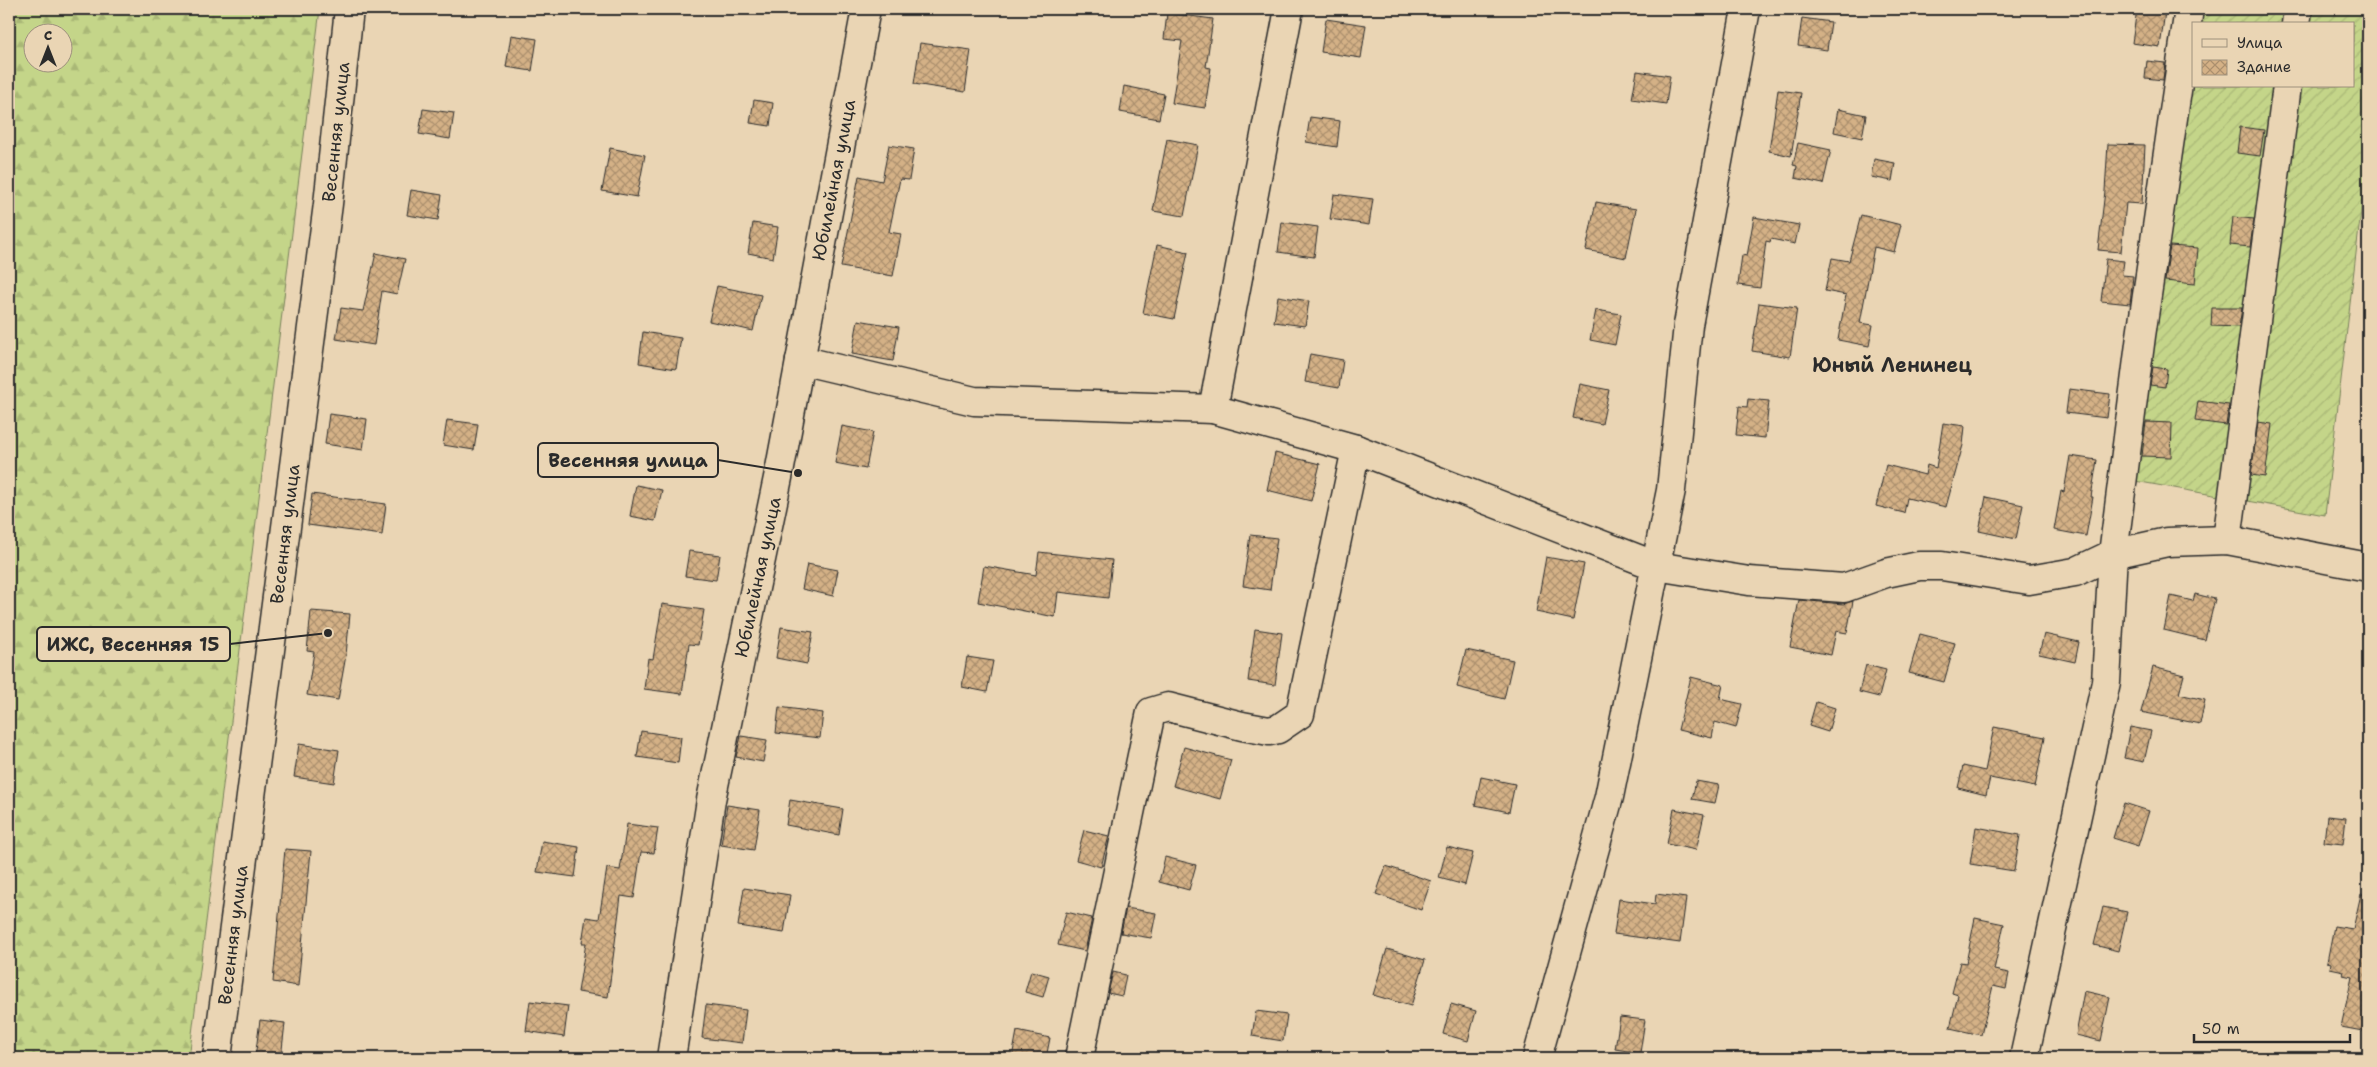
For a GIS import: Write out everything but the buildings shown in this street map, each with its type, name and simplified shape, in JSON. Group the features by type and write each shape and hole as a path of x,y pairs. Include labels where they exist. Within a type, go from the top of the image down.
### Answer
{"street":[{"name":"Весенняя улица","path":"217,1058 328,204 349,9"},
{"name":"Юбилейная улица","path":"671,1058 711,800 780,468 866,9"},
{"path":"1213,409 1289,9"},
{"path":"1537,1058 1610,797 1671,490 1688,325 1746,9"},
{"path":"2024,1058 2106,682 2113,554 2140,336 2189,9"},
{"path":"2296,22 2298,9"},
{"path":"2227,540 2287,88"},
{"path":"800,360 974,401 1213,409 1356,449 1656,566 1749,581 1844,588 1886,573 1919,566 1942,566 2029,580 2075,572 2113,554 2167,542 2227,540 2368,567"},
{"path":"1079,1058 1151,712 1168,707 1269,731 1278,729 1300,714 1356,449"}],"green space":[{"path":"9,9 320,9 189,1058 9,1058"},
{"path":"2198,9 2368,9 2368,152 2325,515 2135,481 2192,47 2192,88 2354,88 2354,22 2196,22"}],"place":[{"name":"Весенняя улица","path":"798,473"},
{"name":"ИЖС, Весенняя 15","path":"328,633"}],"district":[{"name":"Юный Ленинец","path":"1892,365"}]}
